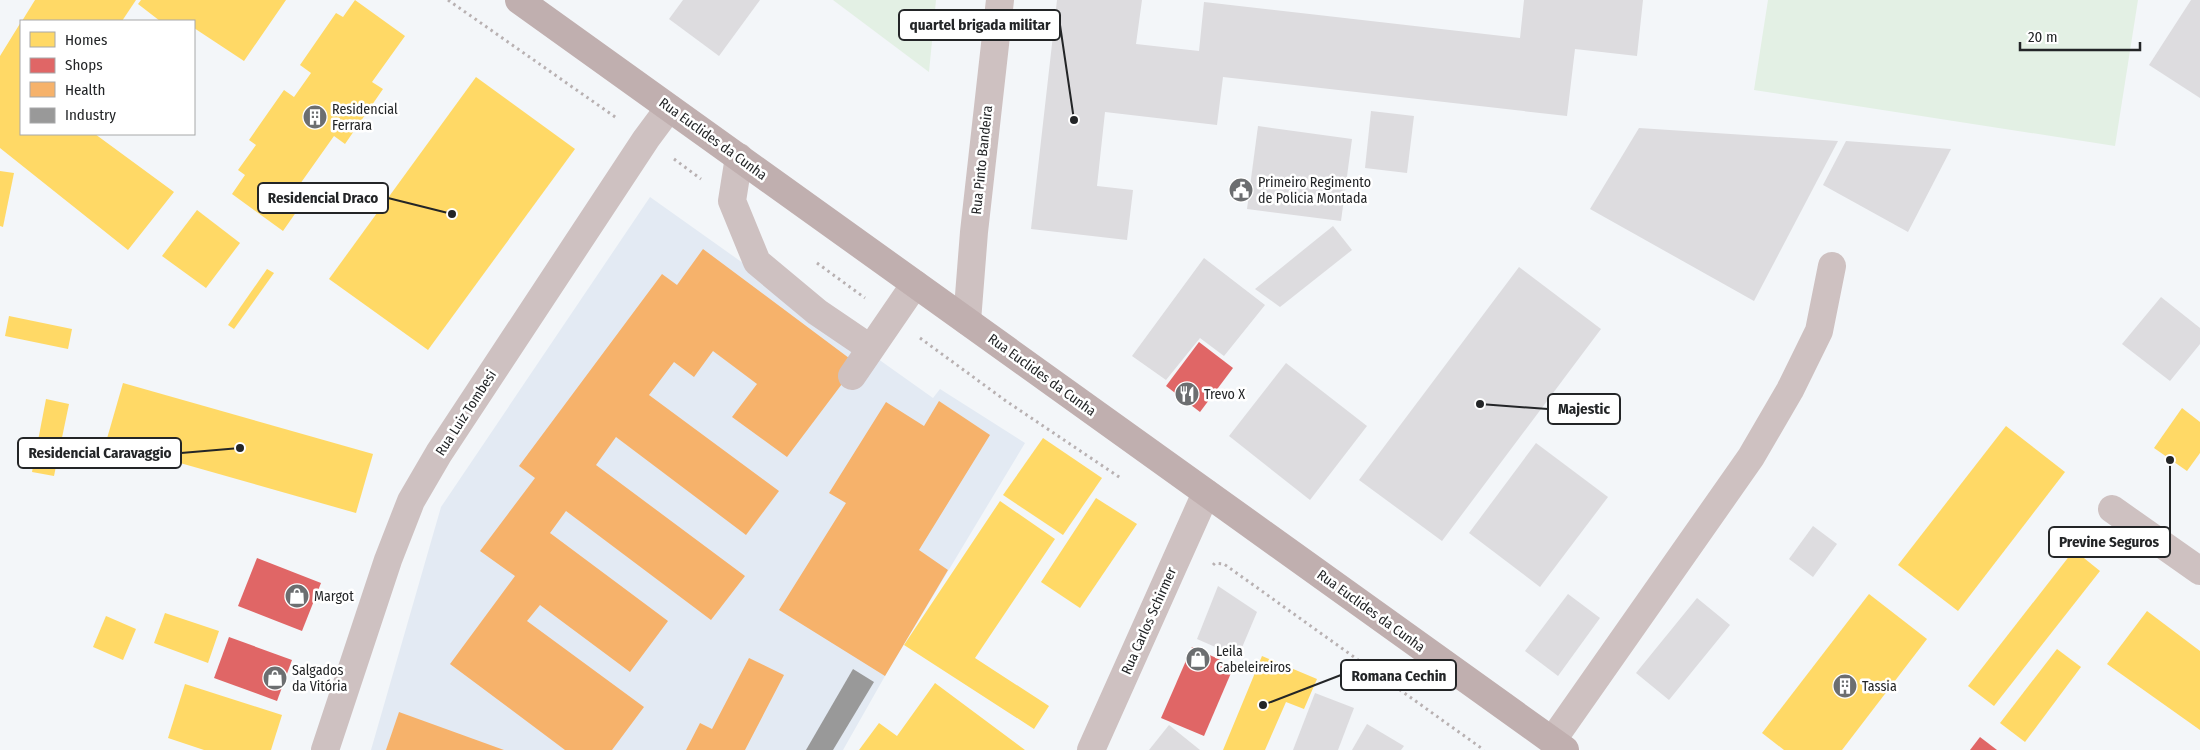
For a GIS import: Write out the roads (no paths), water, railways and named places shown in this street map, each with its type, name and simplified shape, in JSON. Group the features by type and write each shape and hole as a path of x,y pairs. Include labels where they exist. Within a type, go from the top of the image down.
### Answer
{"main road":[{"name":"Rua Euclides da Cunha","path":"519,0 1558,745"}],"street":[{"name":"Rua Pinto Bandeira","path":"967,321 974,232 1000,0"},
{"name":"Rua Luiz Tombesi","path":"325,750 388,560 411,501 444,444 646,139 670,108"},
{"path":"739,158 732,201 757,262 817,312 870,348"},
{"path":"1558,745 1751,458 1790,390 1819,331 1832,266"},
{"path":"852,376 914,284"},
{"name":"Rua Carlos Schirmer","path":"1091,750 1206,493"},
{"path":"2112,509 2200,570"}],"place":[{"name":"Residencial Ferrara","path":"315,117"},
{"name":"quartel brigada militar","path":"1074,120"},
{"name":"Primeiro Regimento de Policia Montada","path":"1241,190"},
{"name":"Residencial Draco","path":"452,214"},
{"name":"Trevo X","path":"1187,394"},
{"name":"Majestic","path":"1480,404"},
{"name":"Residencial Caravaggio","path":"240,448"},
{"name":"Previne Seguros","path":"2170,460"},
{"name":"Margot","path":"297,596"},
{"name":"Leila Cabeleireiros","path":"1198,659"},
{"name":"Salgados da Vitória","path":"275,678"},
{"name":"Tassia","path":"1845,686"},
{"name":"Romana Cechin","path":"1263,705"}]}
